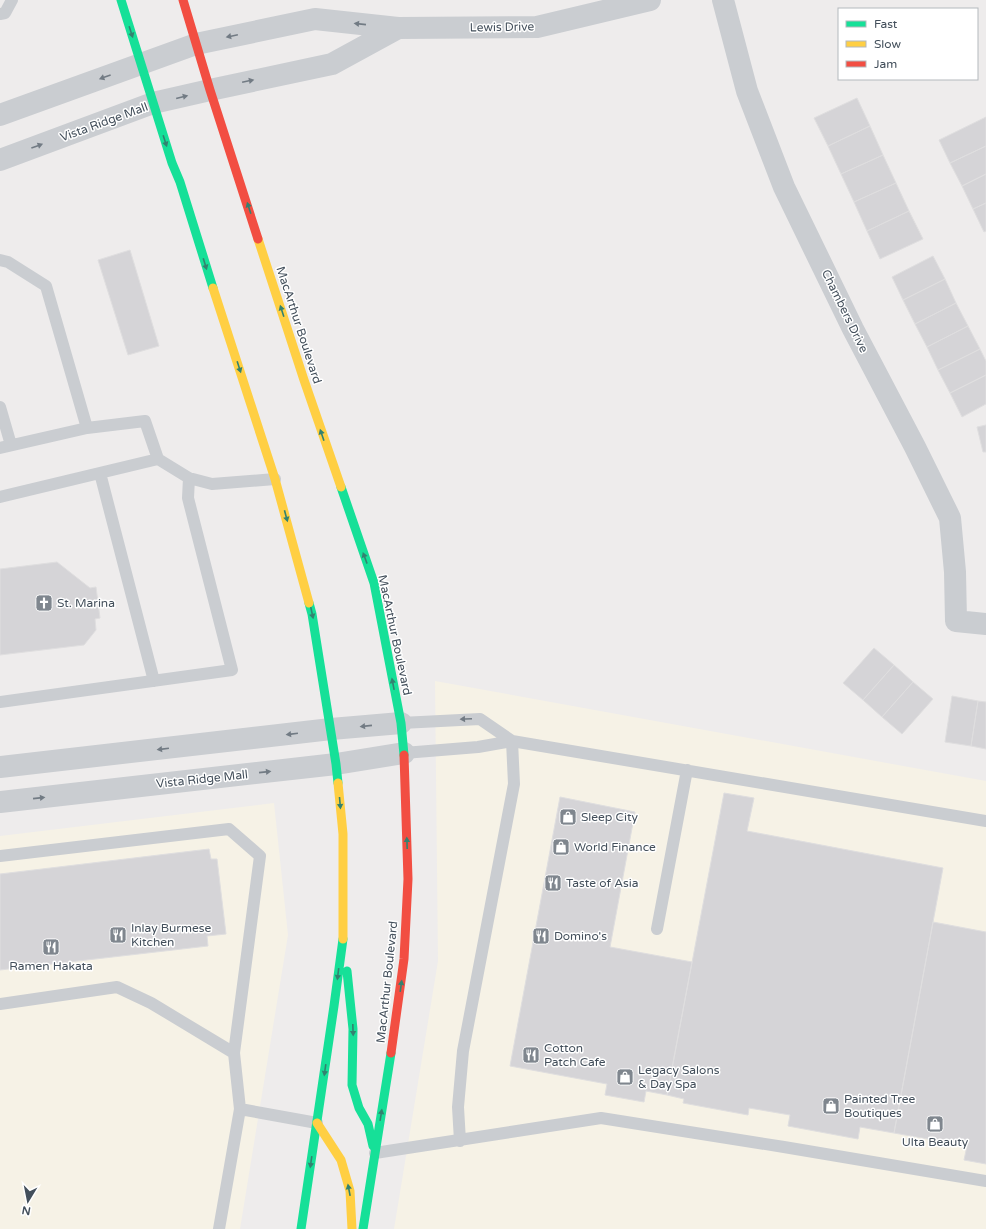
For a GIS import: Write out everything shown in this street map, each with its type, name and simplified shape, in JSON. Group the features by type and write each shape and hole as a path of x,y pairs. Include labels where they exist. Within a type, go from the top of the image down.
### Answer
{"main road":[{"path":"121,0 172,163 180,182 215,295 276,478 312,614 336,764 343,834 343,936 353,1029 352,1085 359,1108 368,1124 375,1153"},
{"name":"MacArthur Boulevard","path":"183,0 210,90 304,380 374,583 401,723 404,753 408,879 404,959 391,1054 362,1229"},
{"path":"301,1229 343,936"},
{"path":"317,1123 341,1160 350,1191 352,1229"}],"street":[{"name":"Lewis Drive","path":"196,44 314,18 398,28 537,27 650,0"},
{"name":"Chambers Drive","path":"723,0 747,91 784,187 853,329 915,447 950,518 955,572 956,621 986,624"},
{"name":"Lewis Drive","path":"210,90 332,64 398,28"},
{"path":"0,115 196,44"},
{"name":"Vista Ridge Mall","path":"0,160 153,103 210,90"},
{"path":"0,768 401,723"},
{"name":"Vista Ridge Mall","path":"0,802 336,764 404,753"}],"lane":[{"path":"0,14 5,13 12,0"},
{"path":"0,260 8,262 46,286 87,428"},
{"path":"0,407 6,447 87,428 145,421 158,459 189,478 212,484 276,478"},
{"path":"0,497 158,459"},
{"path":"100,473 154,681"},
{"path":"0,702 232,670 188,498 189,478"},
{"path":"401,723 480,719 512,741"},
{"path":"460,1141 458,1107 463,1051 514,784 512,741"},
{"path":"404,753 478,747 512,741 986,821"},
{"path":"657,929 687,770"},
{"path":"0,856 229,830 260,856 234,1053 240,1109 219,1229"},
{"path":"0,1004 117,988 151,1003 234,1053"},
{"path":"240,1109 317,1123"},
{"path":"375,1153 601,1118 784,1147 986,1182"}],"shaded area":[{"path":"435,681 986,781 986,1229 394,1229 438,961"},
{"path":"274,803 288,935 240,1229 0,1229 0,836"}],"building":[{"path":"857,98 870,126 828,146 814,118"},
{"path":"986,117 986,146 950,163 939,140"},
{"path":"870,126 883,155 841,174 828,146"},
{"path":"986,146 986,174 962,186 950,163"},
{"path":"883,155 896,183 854,202 841,174"},
{"path":"986,174 986,203 973,209 962,186"},
{"path":"896,183 909,211 867,231 854,202"},
{"path":"986,203 986,231 984,232 973,209"},
{"path":"909,211 923,239 880,259 867,231"},
{"path":"130,250 159,346 128,355 98,260"},
{"path":"933,256 945,279 903,300 892,277"},
{"path":"945,279 956,303 915,324 903,300"},
{"path":"956,303 968,326 927,347 915,324"},
{"path":"968,326 980,349 938,370 927,347"},
{"path":"980,349 986,361 986,375 950,393 938,370"},
{"path":"986,375 986,404 962,417 950,393"},
{"path":"986,425 986,452 983,452 977,427"},
{"path":"57,562 90,588 96,587 100,618 95,619 96,630 84,645 0,655 0,569"},
{"path":"874,648 894,665 863,700 843,683"},
{"path":"894,665 913,682 882,717 863,700"},
{"path":"913,682 933,699 902,734 882,717"},
{"path":"952,696 978,701 971,746 945,742"},
{"path":"978,701 986,702 986,749 971,746"},
{"path":"724,793 754,798 747,831 943,868 894,1133 860,1127 858,1139 788,1126 790,1115 749,1108 748,1115 683,1103 684,1099 667,1095"},
{"path":"560,797 635,812 610,947 692,962 667,1095 646,1091 644,1102 605,1095 607,1084 510,1066"},
{"path":"209,849 211,859 217,859 226,934 207,936 208,946 0,970 0,874"},
{"path":"933,922 986,932 986,1164 964,1160 967,1146 894,1133"}],"traffic: fast":[{"path":"121,0 213,288"},
{"path":"341,487 374,583 401,723 404,755"},
{"path":"309,603 312,614 338,783"},
{"path":"301,1229 343,939"},
{"path":"347,971 353,1029 352,1085 359,1108 368,1124 373,1146"},
{"path":"363,1229 391,1053"}],"traffic: slow":[{"path":"258,239 341,487"},
{"path":"213,288 275,479 309,603"},
{"path":"338,783 343,834 343,939"},
{"path":"317,1123 341,1160 350,1191 352,1229"}],"traffic: jam":[{"path":"183,0 258,239"},
{"path":"391,1053 404,959 408,879 404,755"}],"place":[{"name":"St. Marina","path":"44,603"},
{"name":"Sleep City","path":"568,817"},
{"name":"World Finance","path":"561,847"},
{"name":"Taste of Asia","path":"553,883"},
{"name":"Inlay Burmese Kitchen","path":"118,935"},
{"name":"Domino's","path":"541,936"},
{"name":"Ramen Hakata","path":"51,947"},
{"name":"Cotton Patch Cafe","path":"531,1055"},
{"name":"Legacy Salons & Day Spa","path":"625,1077"},
{"name":"Painted Tree Boutiques","path":"831,1106"},
{"name":"Ulta Beauty","path":"935,1124"}]}
